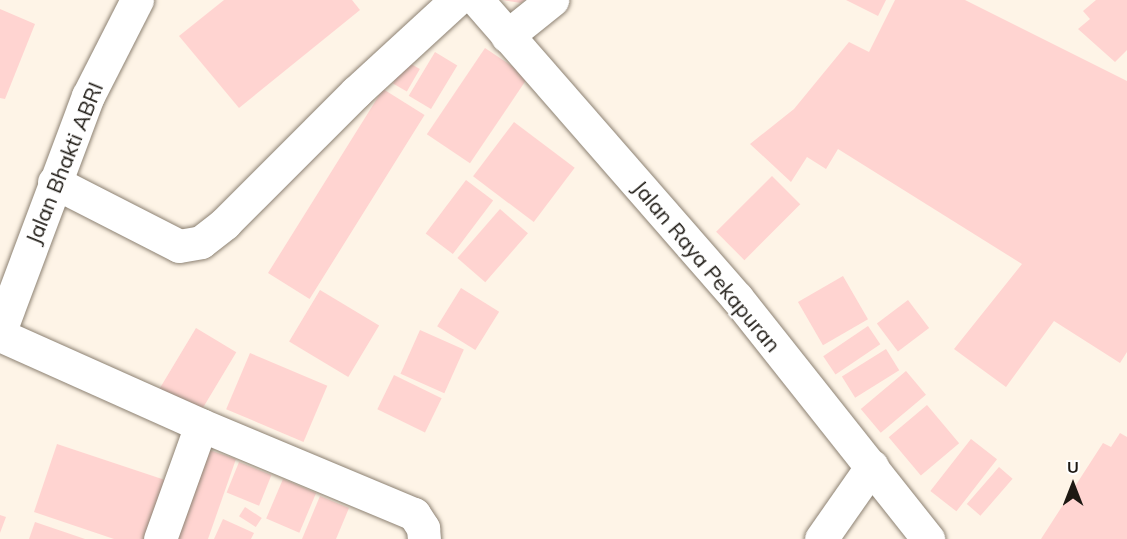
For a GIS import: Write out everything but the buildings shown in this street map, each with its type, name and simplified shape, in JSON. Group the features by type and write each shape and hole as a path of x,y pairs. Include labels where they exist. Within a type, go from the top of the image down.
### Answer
{"street":[{"name":"Jalan Bhakti ABRI","path":"3,316 88,96 137,0"},
{"path":"54,182 179,246 201,242 225,224 356,92 456,0"},
{"name":"Jalan Raya Pekapuran","path":"477,0 736,298 928,539"},
{"path":"507,36 552,0"},
{"path":"3,316 201,425 414,514 423,528 424,539"},
{"path":"160,539 201,425"},
{"path":"821,539 872,466"}]}
